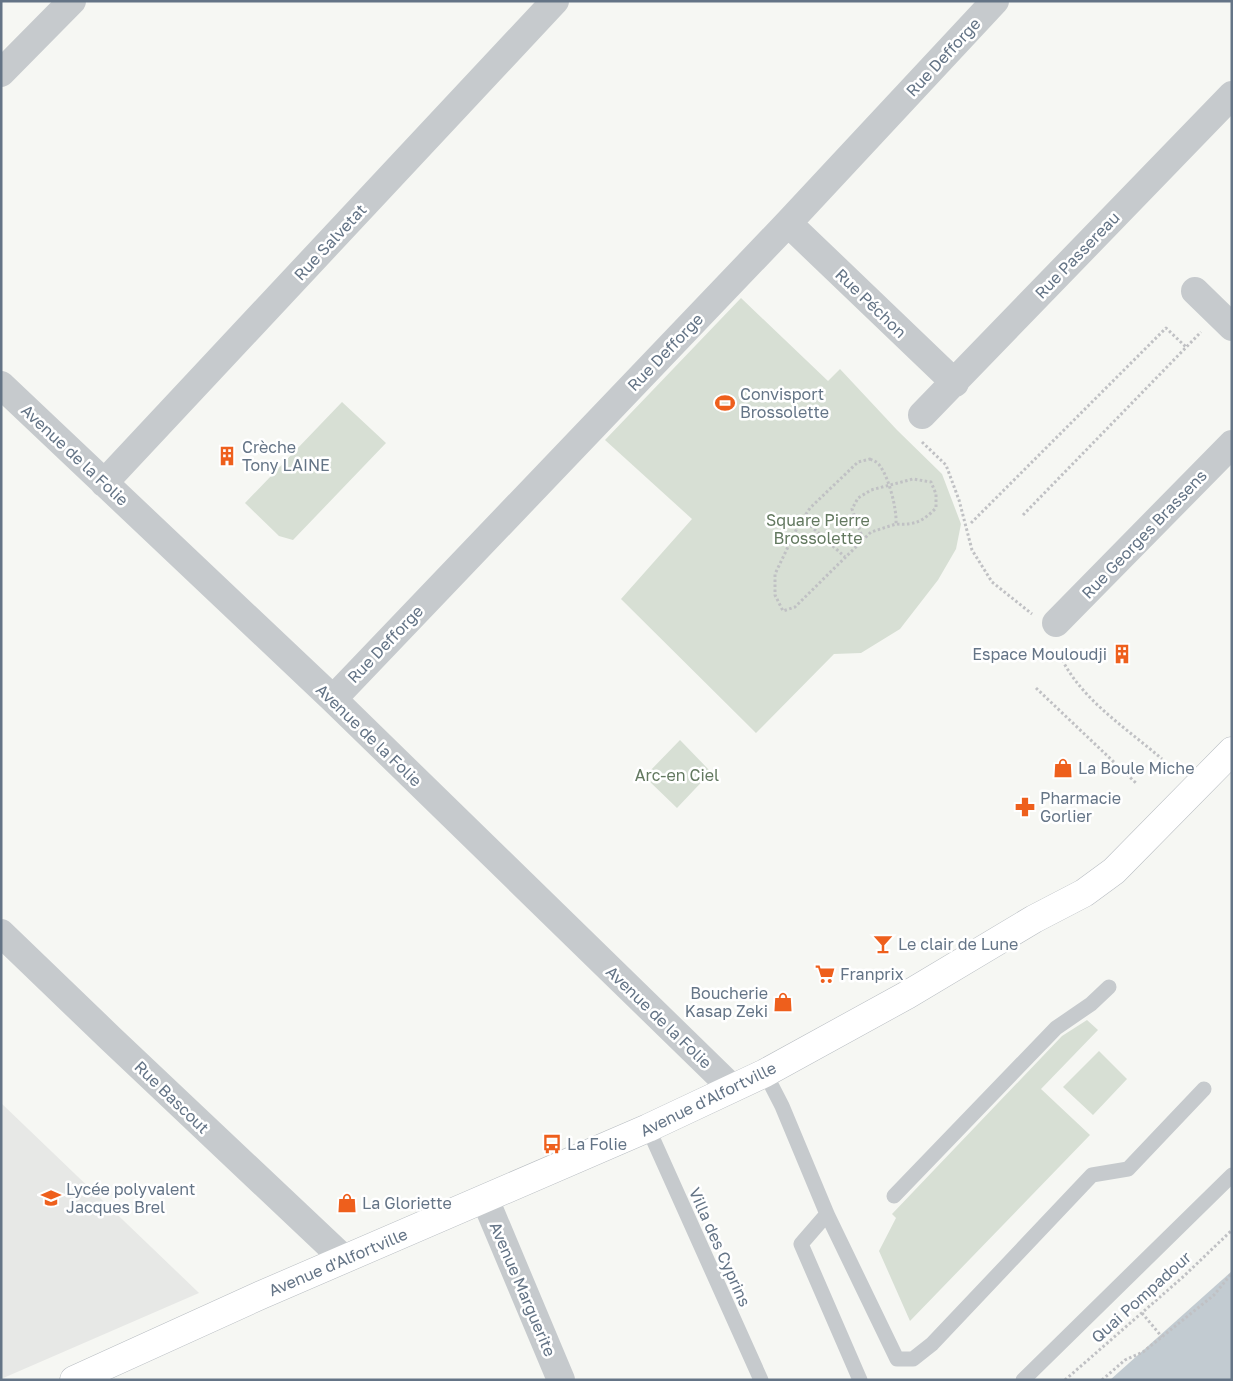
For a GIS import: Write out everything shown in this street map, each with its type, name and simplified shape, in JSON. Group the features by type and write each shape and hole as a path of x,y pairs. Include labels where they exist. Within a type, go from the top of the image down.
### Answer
{"main road":[{"name":"Avenue d'Alfortville","path":"74,1380 344,1259 648,1128 765,1073 907,995 1034,919 1084,893 1114,871 1232,751"}],"street":[{"path":"1,73 72,1"},
{"name":"Rue Salvetat","path":"104,483 555,1"},
{"name":"Rue Defforge","path":"333,699 788,223 994,1"},
{"name":"Rue Passereau","path":"922,415 1232,95"},
{"name":"Rue Péchon","path":"788,223 954,383"},
{"path":"1194,291 1225,320"},
{"name":"Avenue de la Folie","path":"1,385 333,699 732,1088"},
{"name":"Rue Georges Brassens","path":"1052,625 1232,444"},
{"name":"Rue Bascout","path":"1,933 344,1259"},
{"name":"Avenue Marguerite","path":"484,1199 561,1380"}],"lane":[{"path":"894,1196 1056,1028 1091,1004 1108,987"},
{"path":"765,1073 782,1106 827,1214 897,1359 913,1359 932,1344 1092,1175 1128,1169 1204,1089"},
{"name":"Villa des Cyprins","path":"648,1128 760,1380"},
{"path":"1023,1380 1232,1175"},
{"path":"827,1214 801,1244 860,1380"}],"path":[{"path":"1022,515 1186,347 1225,320"},
{"path":"971,523 1166,328 1186,347"},
{"path":"922,415 909,428 946,465 959,500 972,550 992,582 1052,625 1065,666 1091,699 1162,759"},
{"path":"863,539 852,509 858,498 871,490 888,485 912,479 930,482 936,494 936,508 924,520 909,525 896,524 871,532 795,607 783,611 775,595 775,574 802,519 810,508 858,462 870,459 879,464 888,485 897,514 896,524"},
{"path":"802,519 845,557"},
{"path":"1036,688 1137,784"},
{"name":"Quai Pompadour","path":"1065,1380 1184,1276 1232,1230"},
{"path":"1102,1380 1124,1360 1143,1352 1214,1295 1232,1274"},
{"path":"1142,1313 1162,1337"}],"shaded area":[{"name":"Lycée polyvalent Jacques Brel","path":"1,1103 199,1293 1,1379"},
{"path":"1232,1271 1232,1380 1110,1380"}],"green space":[{"name":"Square Pierre Brossolette","path":"741,298 828,381 840,369 897,430 942,474 961,524 956,549 938,580 900,629 861,653 834,654 756,733 621,599 692,519 605,440"},
{"path":"342,402 386,443 293,540 279,536 245,503"},
{"name":"Arc-en Ciel","path":"680,740 711,772 677,808 648,780 650,778 647,774"},
{"path":"1087,1020 1098,1030 1041,1089 1090,1135 910,1321 879,1251 896,1218 892,1214 1062,1036"},
{"path":"1099,1051 1127,1079 1093,1115 1063,1087"}],"place":[{"name":"Convisport Brossolette","path":"725,403"},
{"name":"Crèche Tony LAINE","path":"227,456"},
{"name":"Espace Mouloudji","path":"1122,654"},
{"name":"La Boule Miche","path":"1063,768"},
{"name":"Pharmacie Gorlier","path":"1025,807"},
{"name":"Le clair de Lune","path":"883,944"},
{"name":"Franprix","path":"825,974"},
{"name":"Boucherie Kasap Zeki","path":"783,1002"},
{"name":"La Folie","path":"552,1144"},
{"name":"Lycée polyvalent Jacques Brel","path":"51,1198"},
{"name":"La Gloriette","path":"347,1203"}]}
